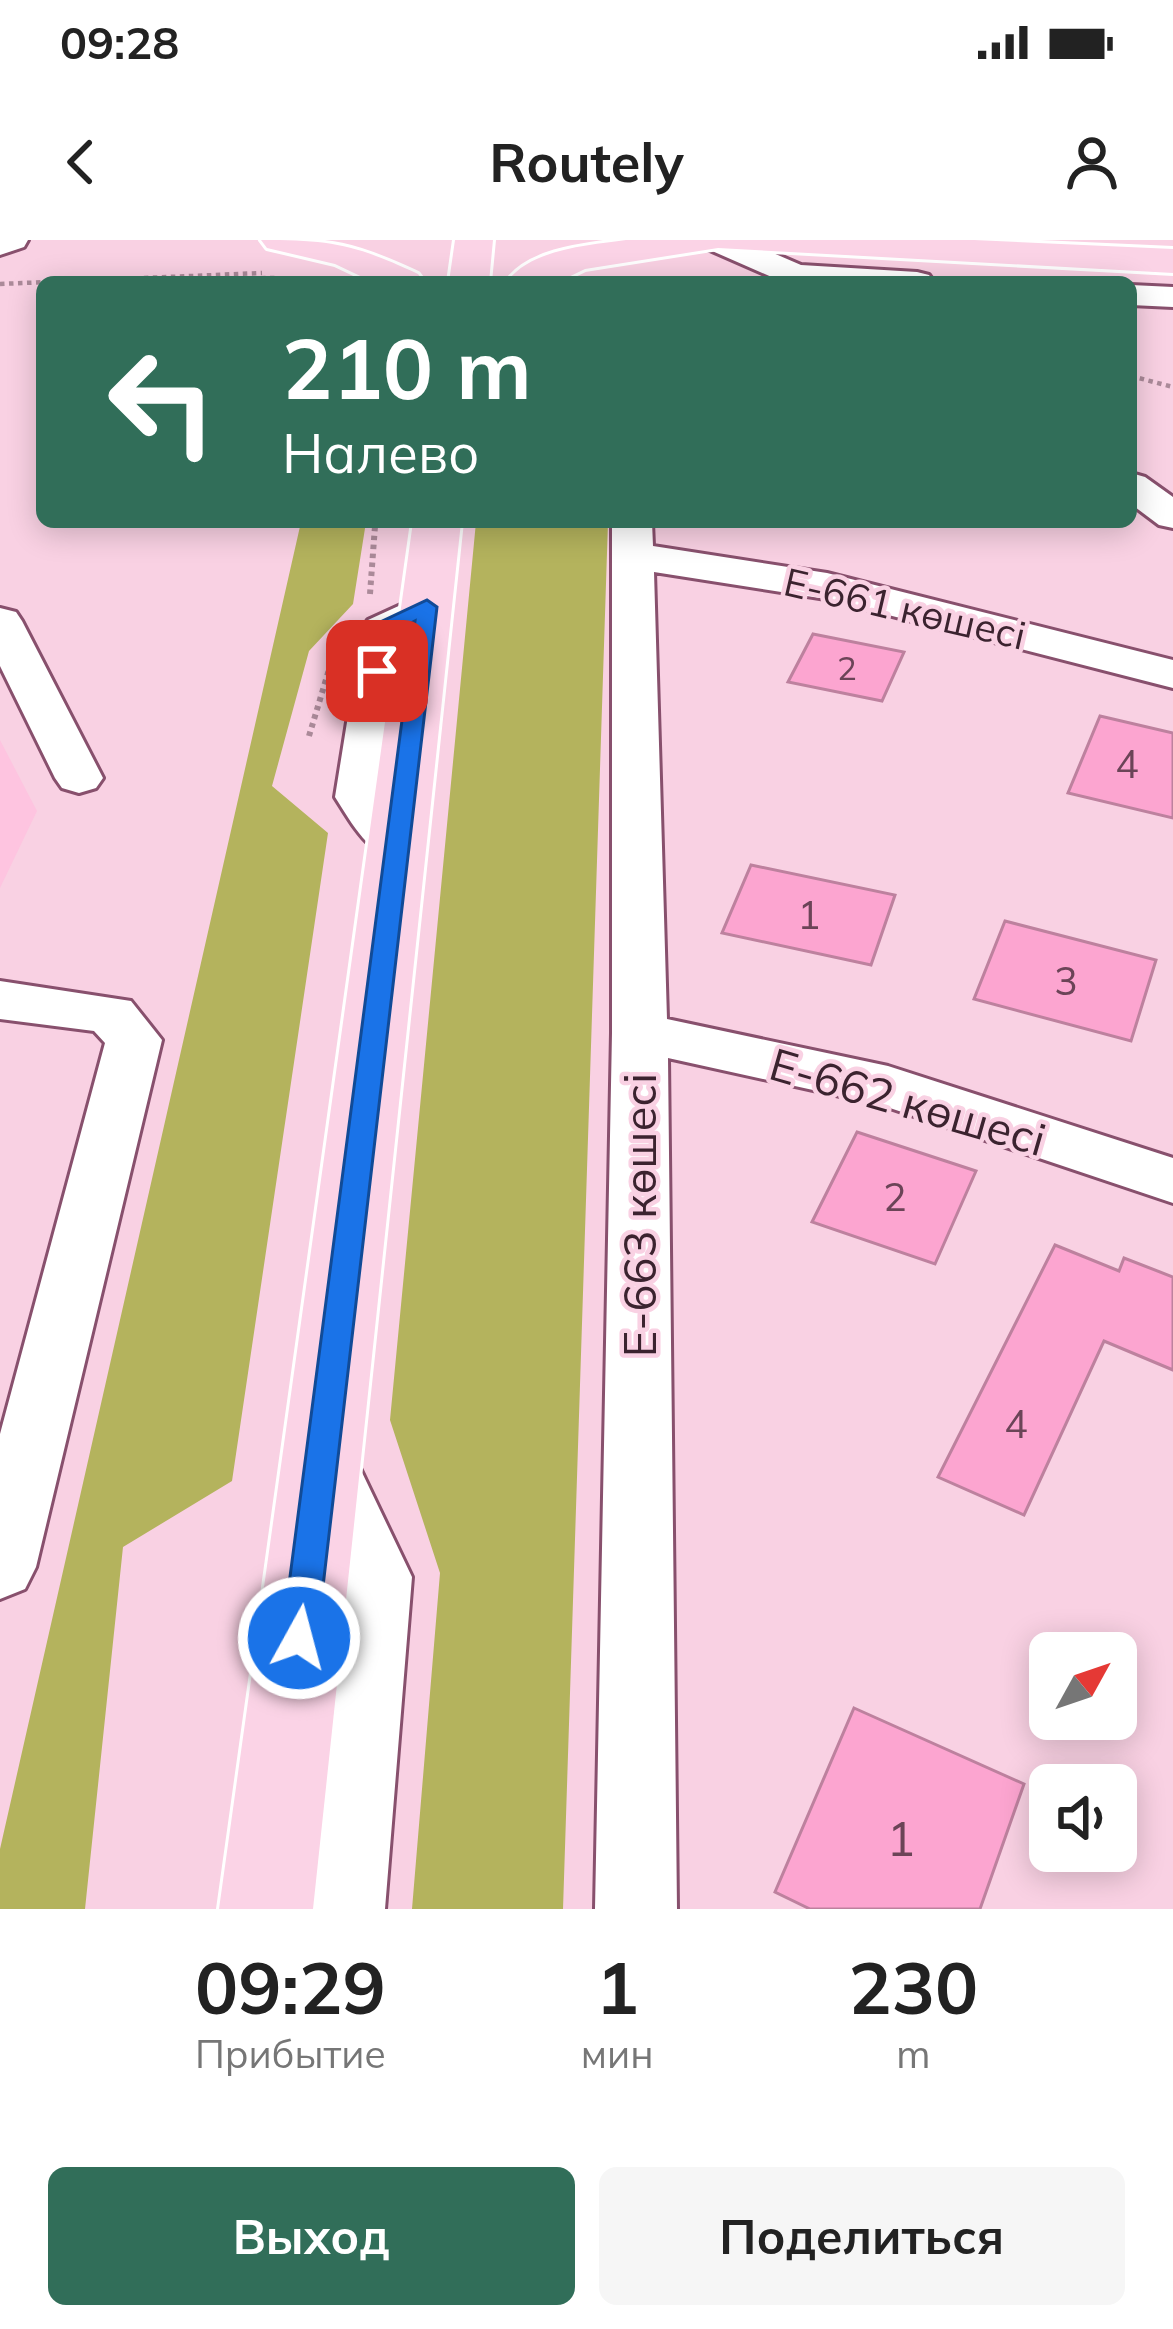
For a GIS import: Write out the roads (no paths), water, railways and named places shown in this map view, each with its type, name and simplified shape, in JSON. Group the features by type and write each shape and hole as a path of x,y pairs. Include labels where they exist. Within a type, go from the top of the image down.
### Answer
{"main road":[{"path":"470,276 474,240"},
{"path":"539,276 574,259 705,240"},
{"path":"732,240 1173,261"},
{"path":"288,264 347,255 391,276"},
{"path":"266,1909 427,607 407,528"}],"street":[{"path":"0,244 12,240"},
{"path":"716,240 795,275 812,276"},
{"path":"1137,295 1173,297"},
{"path":"1137,489 1173,516"},
{"name":"Е-661 көшесі","path":"633,539 1173,674"},
{"name":"Е-663 көшесі","path":"633,539 640,1033 635,1909"},
{"path":"0,621 79,778"},
{"path":"0,1000 111,1014 134,1040 0,1567"},
{"name":"Е-662 көшесі","path":"640,1033 888,1086 1173,1181"},
{"path":"322,1457 376,1577 344,1909"}]}
